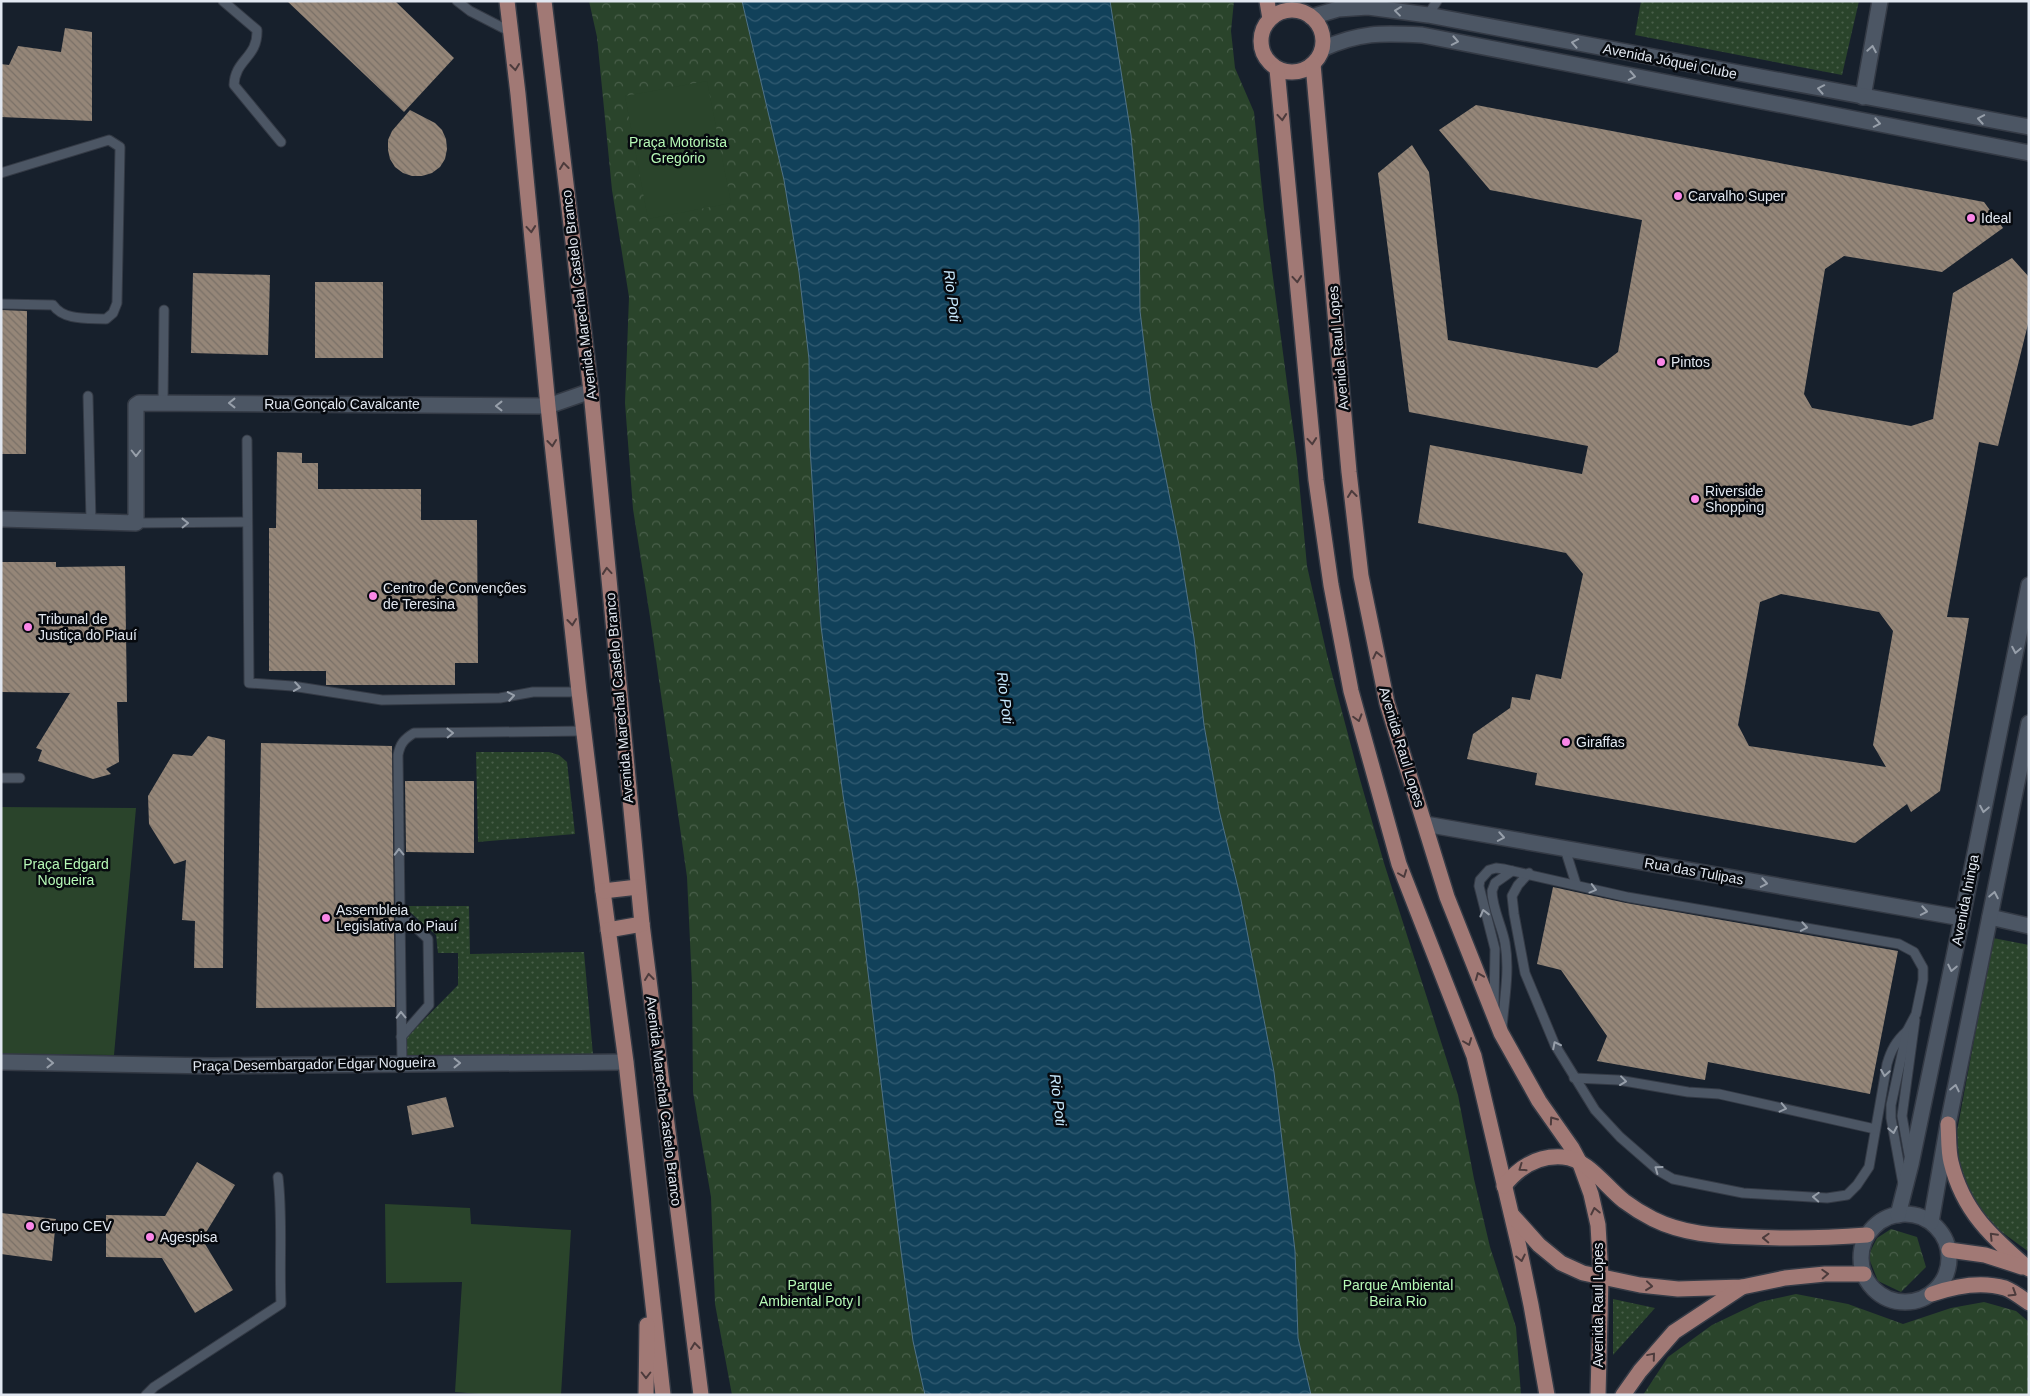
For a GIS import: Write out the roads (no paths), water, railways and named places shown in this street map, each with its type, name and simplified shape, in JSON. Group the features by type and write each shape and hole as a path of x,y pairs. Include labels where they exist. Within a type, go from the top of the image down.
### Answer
{"main road":[{"path":"507,1 548,406 584,731 626,1062 663,1395"},
{"name":"Avenida Marechal Castelo Branco","path":"544,1 590,391 642,924 700,1395"},
{"path":"1267,1 1270,19"},
{"path":"1863,97 1880,1"},
{"name":"Avenida Jóquei Clube","path":"1304,10 1368,8 1428,15 2029,127"},
{"path":"1290,10 1304,10 1321,32 1322,49 1313,64 1302,70 1290,72 1277,69 1266,59 1261,46 1262,31 1270,19 1279,13 1290,10"},
{"name":"Avenida Jóquei Clube","path":"1322,49 1346,39 1378,33 1422,35 2029,152"},
{"name":"Avenida Raul Lopes","path":"1313,64 1349,472 1361,576 1387,703 1448,898 1501,1033 1539,1101 1579,1161 1591,1194 1598,1225 1601,1277 1598,1395"},
{"path":"1277,69 1316,480 1331,585 1351,691 1399,864 1474,1056 1532,1305 1547,1395"},
{"path":"548,406 590,391"},
{"name":"Rua Gonçalo Cavalcante","path":"136,523 136,404 548,406"},
{"path":"1,518 136,523"},
{"name":"Avenida Ininga","path":"1898,1215 1911,1164 2029,585"},
{"name":"Avenida Ininga","path":"1931,1222 1948,1124 2029,723"},
{"name":"Rua das Tulipas","path":"1425,824 1962,918"},
{"path":"603,891 638,887"},
{"path":"1990,917 2029,926"},
{"path":"608,930 642,924"},
{"name":"Praça Desembargador Edgar Nogueira","path":"1,1062 213,1066 626,1062"},
{"path":"1948,1124 1951,1162 1965,1202 1994,1238 2029,1269"},
{"path":"1504,1186 1514,1174 1534,1161 1564,1157 1579,1161 1624,1201 1653,1219 1682,1231 1719,1236 1811,1239 1867,1235"},
{"path":"1511,1214 1549,1255 1571,1268 1601,1277 1640,1285 1678,1289 1742,1287 1785,1278 1825,1274 1864,1274"},
{"path":"1932,1294 1947,1274 1949,1250 1942,1234 1931,1222 1915,1216 1898,1215 1880,1222 1867,1235 1862,1248 1861,1261 1864,1274 1876,1291 1893,1301 1920,1300 1953,1287 1978,1285 2006,1288 2029,1303"},
{"path":"1949,1250 1985,1255 2029,1269"},
{"path":"1623,1395 1645,1365 1674,1332 1742,1287"},
{"path":"646,1395 646,1338 650,1291"}],"lane":[{"path":"223,1 257,30 257,40 253,51 238,66 234,75 234,85 281,142"},
{"path":"457,1 470,11 511,32"},
{"path":"1428,15 1437,1"},
{"path":"1,173 109,140 120,147 117,303 113,313 106,319 64,316 53,305 1,304"},
{"path":"163,403 164,310"},
{"path":"88,396 90,521"},
{"path":"247,440 249,683 292,686 382,700 500,698 533,692 580,692"},
{"path":"136,523 247,522"},
{"path":"402,1063 398,756 400,746 406,737 414,733 584,731"},
{"path":"1,778 20,778"},
{"path":"1565,848 1576,884"},
{"path":"1494,1012 1495,949 1479,886 1480,880 1489,870 1496,868 1528,873 1627,897 1899,944 1914,952 1922,968 1923,980 1916,1014 1902,1116 1911,1164"},
{"path":"1501,1033 1507,973 1505,943 1492,891 1495,883 1512,871"},
{"path":"1528,873 1512,896 1514,914 1525,973 1555,1045 1595,1110 1614,1131 1659,1171 1673,1179 1744,1194 1826,1198 1847,1195 1857,1185 1869,1167 1889,1057 1897,1040 1907,1031"},
{"path":"400,912 428,939 429,1006 401,1038"},
{"path":"1904,1192 1891,1118 1891,1105 1907,1031 1916,1014"},
{"path":"1574,1078 1610,1079 1688,1092 1719,1094 1876,1129"},
{"path":"146,1395 154,1387 264,1317 281,1304 279,1268 281,1202 278,1177"}],"water":[{"name":"Rio Poti","path":"742,1 1110,1 1131,135 1139,223 1140,311 1151,402 1179,545 1194,638 1204,725 1219,810 1241,900 1274,1072 1295,1251 1298,1338 1311,1395 925,1395 913,1341 858,888 843,795 821,626 810,447 809,359 799,272 784,180"}],"place":[{"name":"Carvalho Super","path":"1678,196"},
{"name":"Ideal","path":"1971,218"},
{"name":"Pintos","path":"1661,362"},
{"name":"Riverside Shopping","path":"1695,499"},
{"name":"Centro de Convenções de Teresina","path":"373,596"},
{"name":"Tribunal de Justiça do Piauí","path":"28,627"},
{"name":"Giraffas","path":"1566,742"},
{"name":"Assembleia Legislativa do Piauí","path":"326,918"},
{"name":"Grupo CEV","path":"30,1226"},
{"name":"Agespisa","path":"150,1237"}],"park label":[{"name":"Praça Motorista Gregório","path":"678,150"},
{"name":"Praça Edgard Nogueira","path":"66,872"},
{"name":"Parque Ambiental Poty I","path":"810,1294"},
{"name":"Parque Ambiental Beira Rio","path":"1398,1294"}]}
